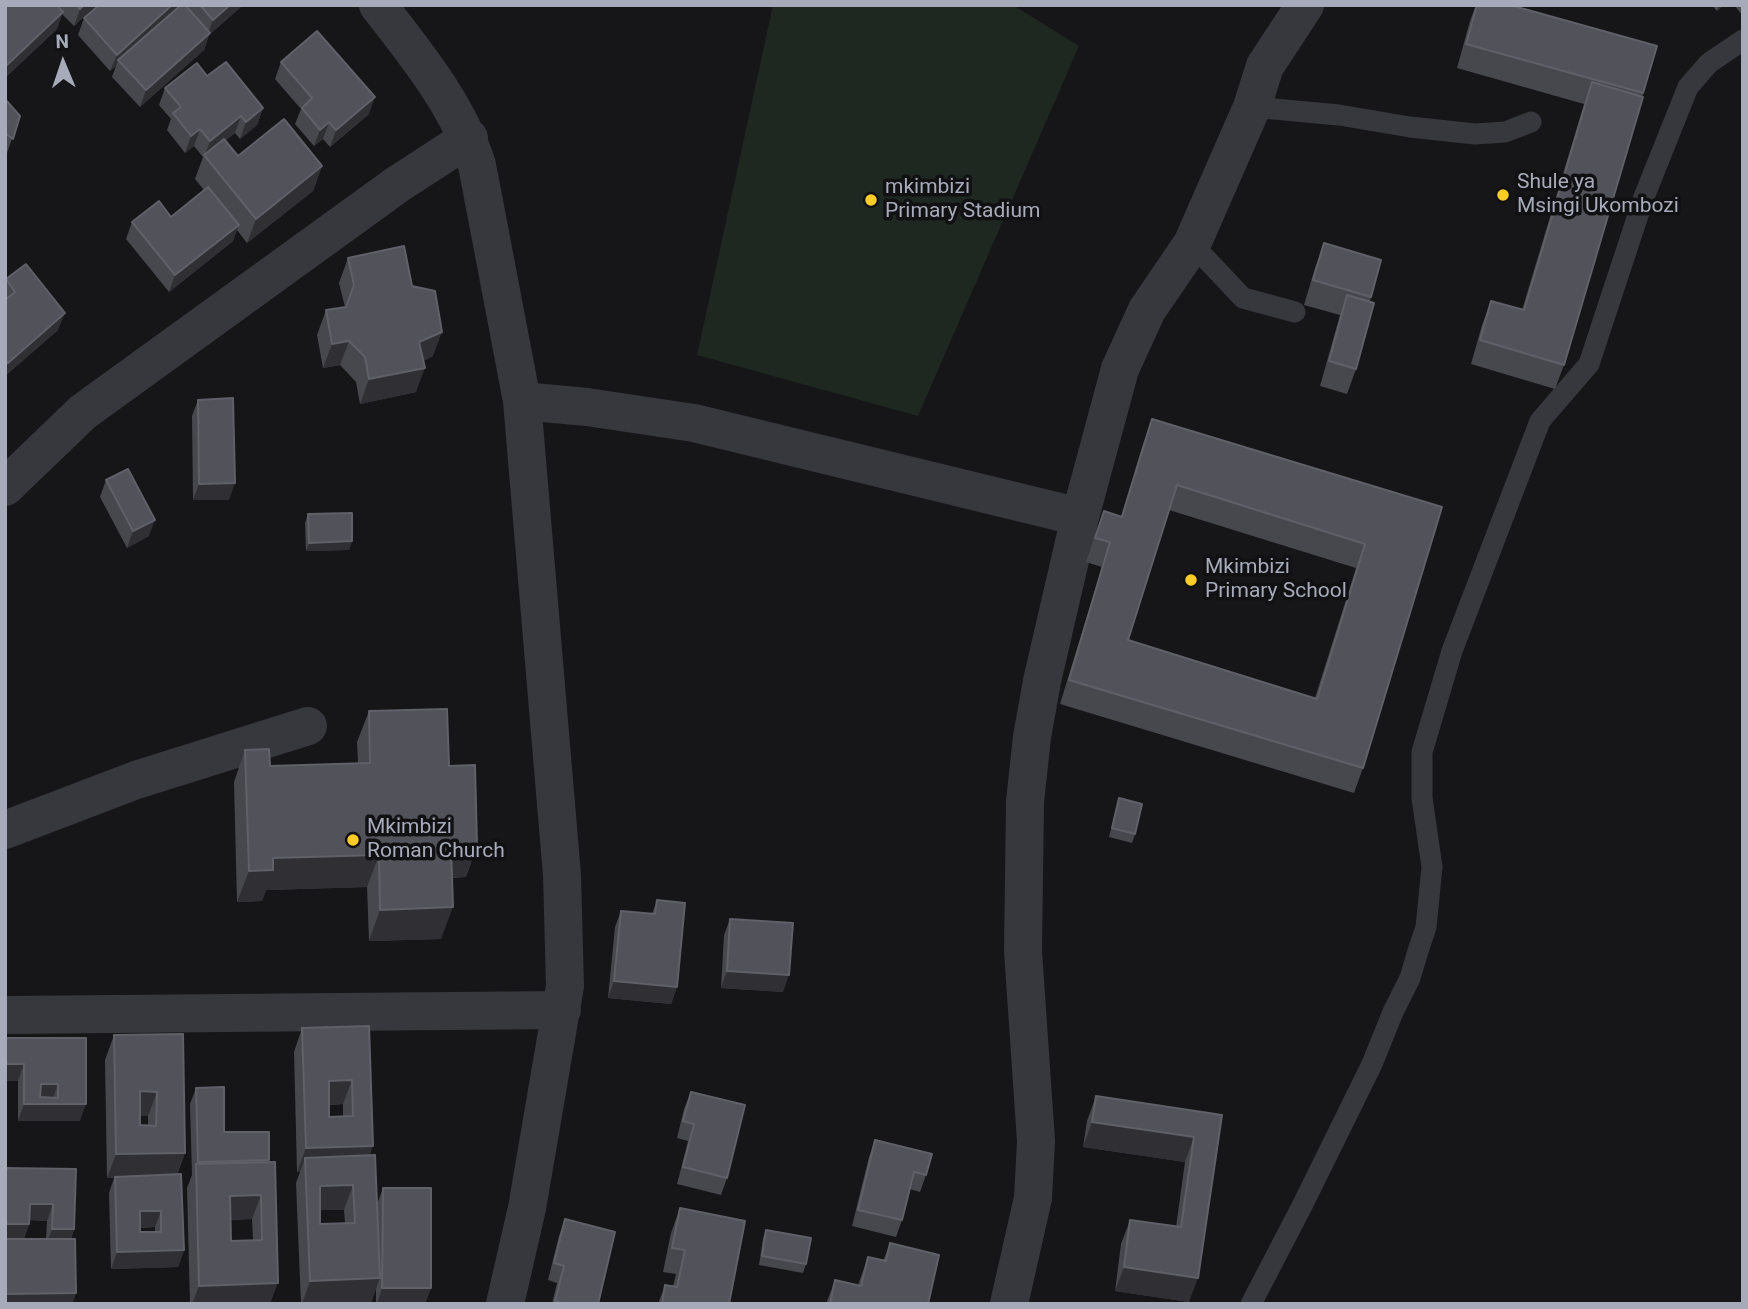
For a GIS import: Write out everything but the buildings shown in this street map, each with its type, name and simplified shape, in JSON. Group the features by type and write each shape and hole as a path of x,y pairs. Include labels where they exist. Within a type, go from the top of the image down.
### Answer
{"street":[{"path":"377,5 415,54 469,138 477,165 522,401 562,875 565,986 527,1208 505,1304"},
{"path":"1009,1304 1033,1198 1036,1141 1023,951 1026,802 1032,737 1042,681 1080,517 1120,369 1147,310 1192,244 1252,107 1265,66 1304,5"},
{"path":"5,486 83,412 114,388 398,184 469,138"},
{"path":"522,401 587,407 694,423 1080,517"},
{"path":"5,830 136,780 308,726"},
{"path":"5,1016 562,1010"}],"lane":[{"path":"1251,1304 1373,1064 1419,951 1426,927 1432,867 1422,798 1422,752 1452,651 1539,421 1589,364 1644,197 1688,87 1709,63 1743,40"},
{"path":"1252,107 1339,115 1475,134 1505,132 1531,122"},
{"path":"1192,244 1243,298 1295,312"}],"shaded area":[{"name":"mkimbizi Primary Stadium","path":"773,5 1013,5 1079,46 918,416 697,355"}],"place":[{"name":"Shule ya Msingi Ukombozi","path":"1503,195"},
{"name":"mkimbizi Primary Stadium","path":"871,200"},
{"name":"Mkimbizi Primary School","path":"1191,580"},
{"name":"Mkimbizi Roman Church","path":"353,840"}]}
